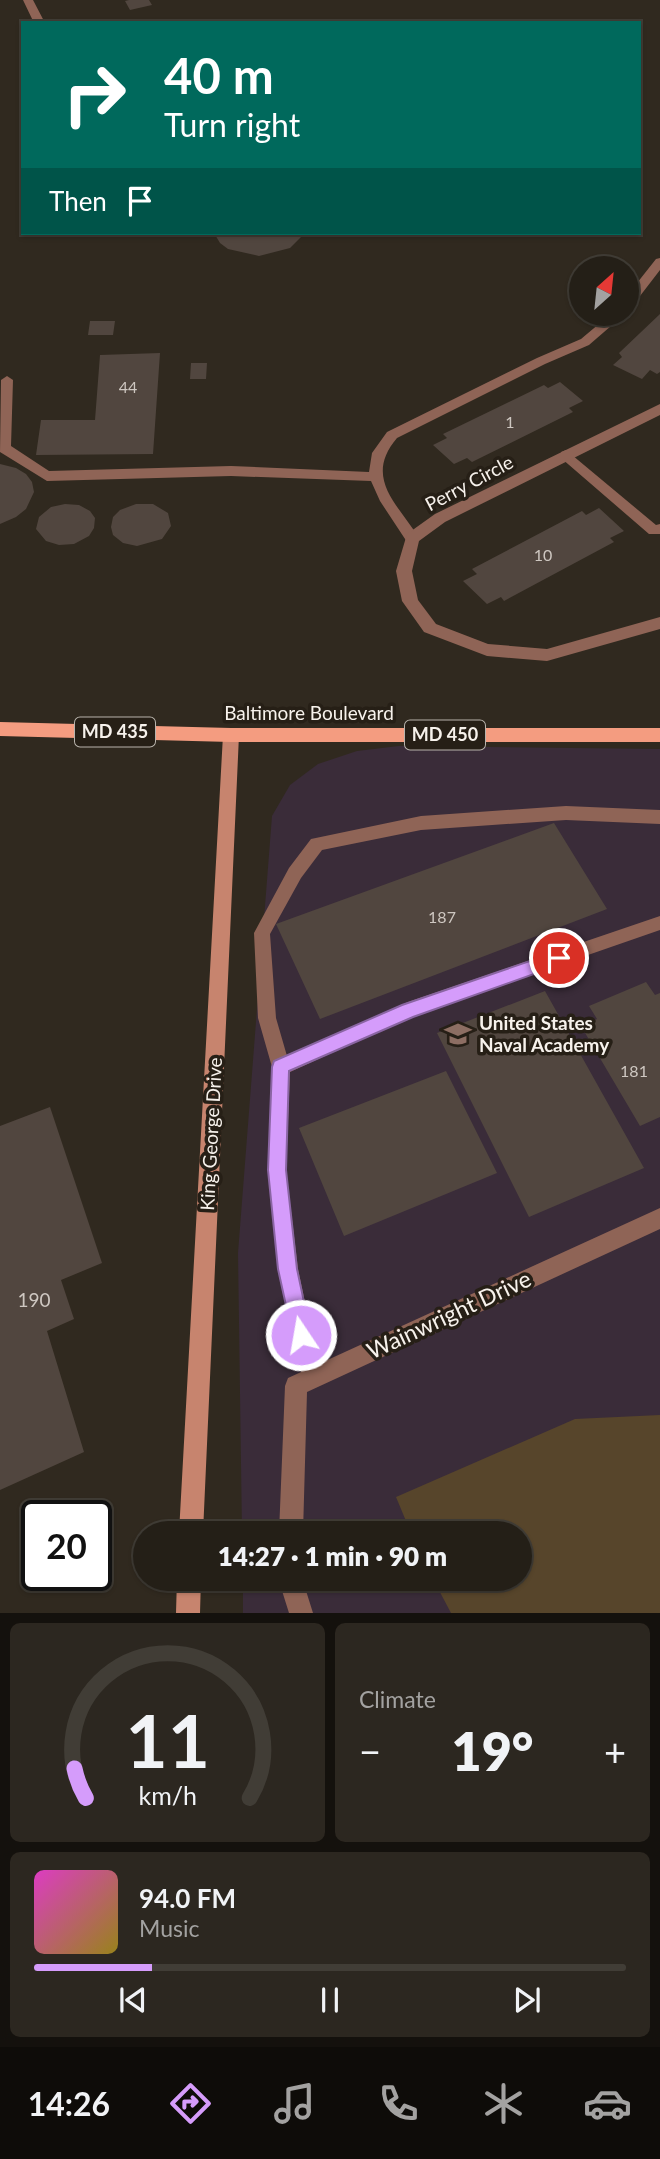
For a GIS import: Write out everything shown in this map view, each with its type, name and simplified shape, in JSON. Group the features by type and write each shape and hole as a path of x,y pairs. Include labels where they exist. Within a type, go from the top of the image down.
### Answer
{"main road":[{"name":"Baltimore Boulevard","path":"0,729 231,735 660,734"},
{"name":"King George Drive","path":"192,1521 231,735"},
{"path":"187,1613 188,1591"}],"street":[{"path":"28,0 39,21"},
{"name":"Perry Circle","path":"412,537 440,518 660,409"},
{"path":"412,537 404,571 410,601 430,628 487,650 547,655 660,623"},
{"name":"Wainwright Drive","path":"311,1379 660,1218"},
{"path":"291,1521 296,1386 311,1379"},
{"path":"294,1591 301,1613"}],"lane":[{"path":"639,289 660,262"},
{"path":"412,537 386,501 376,477 377,454 392,435 585,342 604,326"},
{"path":"7,380 5,448 47,476 231,471 376,477"},
{"path":"566,455 653,531 660,529"},
{"path":"311,1379 288,1269 277,1170 281,1067 267,1018 262,933 295,873 317,844 421,824 566,814 660,817"},
{"path":"281,1067 408,1010 660,923"}],"shaded area":[{"name":"United States Naval Academy","path":"399,746 660,749 660,1613 243,1613 243,1591 532,1591 532,1521 242,1521 238,1253 272,816 290,785 318,764 357,751"},
{"path":"660,1415 660,1613 451,1613 439,1591 532,1591 532,1521 406,1521 396,1497 575,1419"}],"building":[{"path":"149,0 152,5 130,10 125,1"},
{"path":"215,235 303,235 290,248 259,256 228,249"},
{"path":"660,314 660,372 657,374 650,370 642,379 613,365 622,357 619,353"},
{"path":"90,321 115,321 113,335 88,335"},
{"path":"160,353 153,454 36,455 41,420 95,420 100,355"},
{"path":"191,363 207,363 206,379 190,379"},
{"path":"560,382 583,401 569,408 573,412 472,462 467,458 454,464 433,445 447,438 443,434 544,385 548,388"},
{"path":"0,464 26,474 32,482 34,492 26,509 0,524"},
{"path":"136,504 153,504 168,513 171,526 162,539 137,546 123,543 113,535 113,517 120,510"},
{"path":"79,505 90,511 95,518 94,528 89,536 74,544 59,545 46,541 36,529 39,517 51,507"},
{"path":"599,508 624,531 610,538 614,542 504,601 501,597 487,604 463,581 477,574 472,569 582,511 586,515"},
{"path":"554,823 607,909 320,1019 276,924"},
{"path":"646,982 655,995 660,993 660,1117 640,1126 581,1026 597,1019 589,1006"},
{"path":"545,991 644,1168 529,1217 437,1033"},
{"path":"446,1071 497,1173 344,1236 299,1128"},
{"path":"50,1107 102,1263 61,1280 74,1319 47,1331 84,1452 0,1490 0,1126"}],"place":[{"name":"United States Naval Academy","path":"458,1034"}],"route":[{"path":"301,1335 288,1269 277,1170 281,1067 408,1010 559,958"}]}
